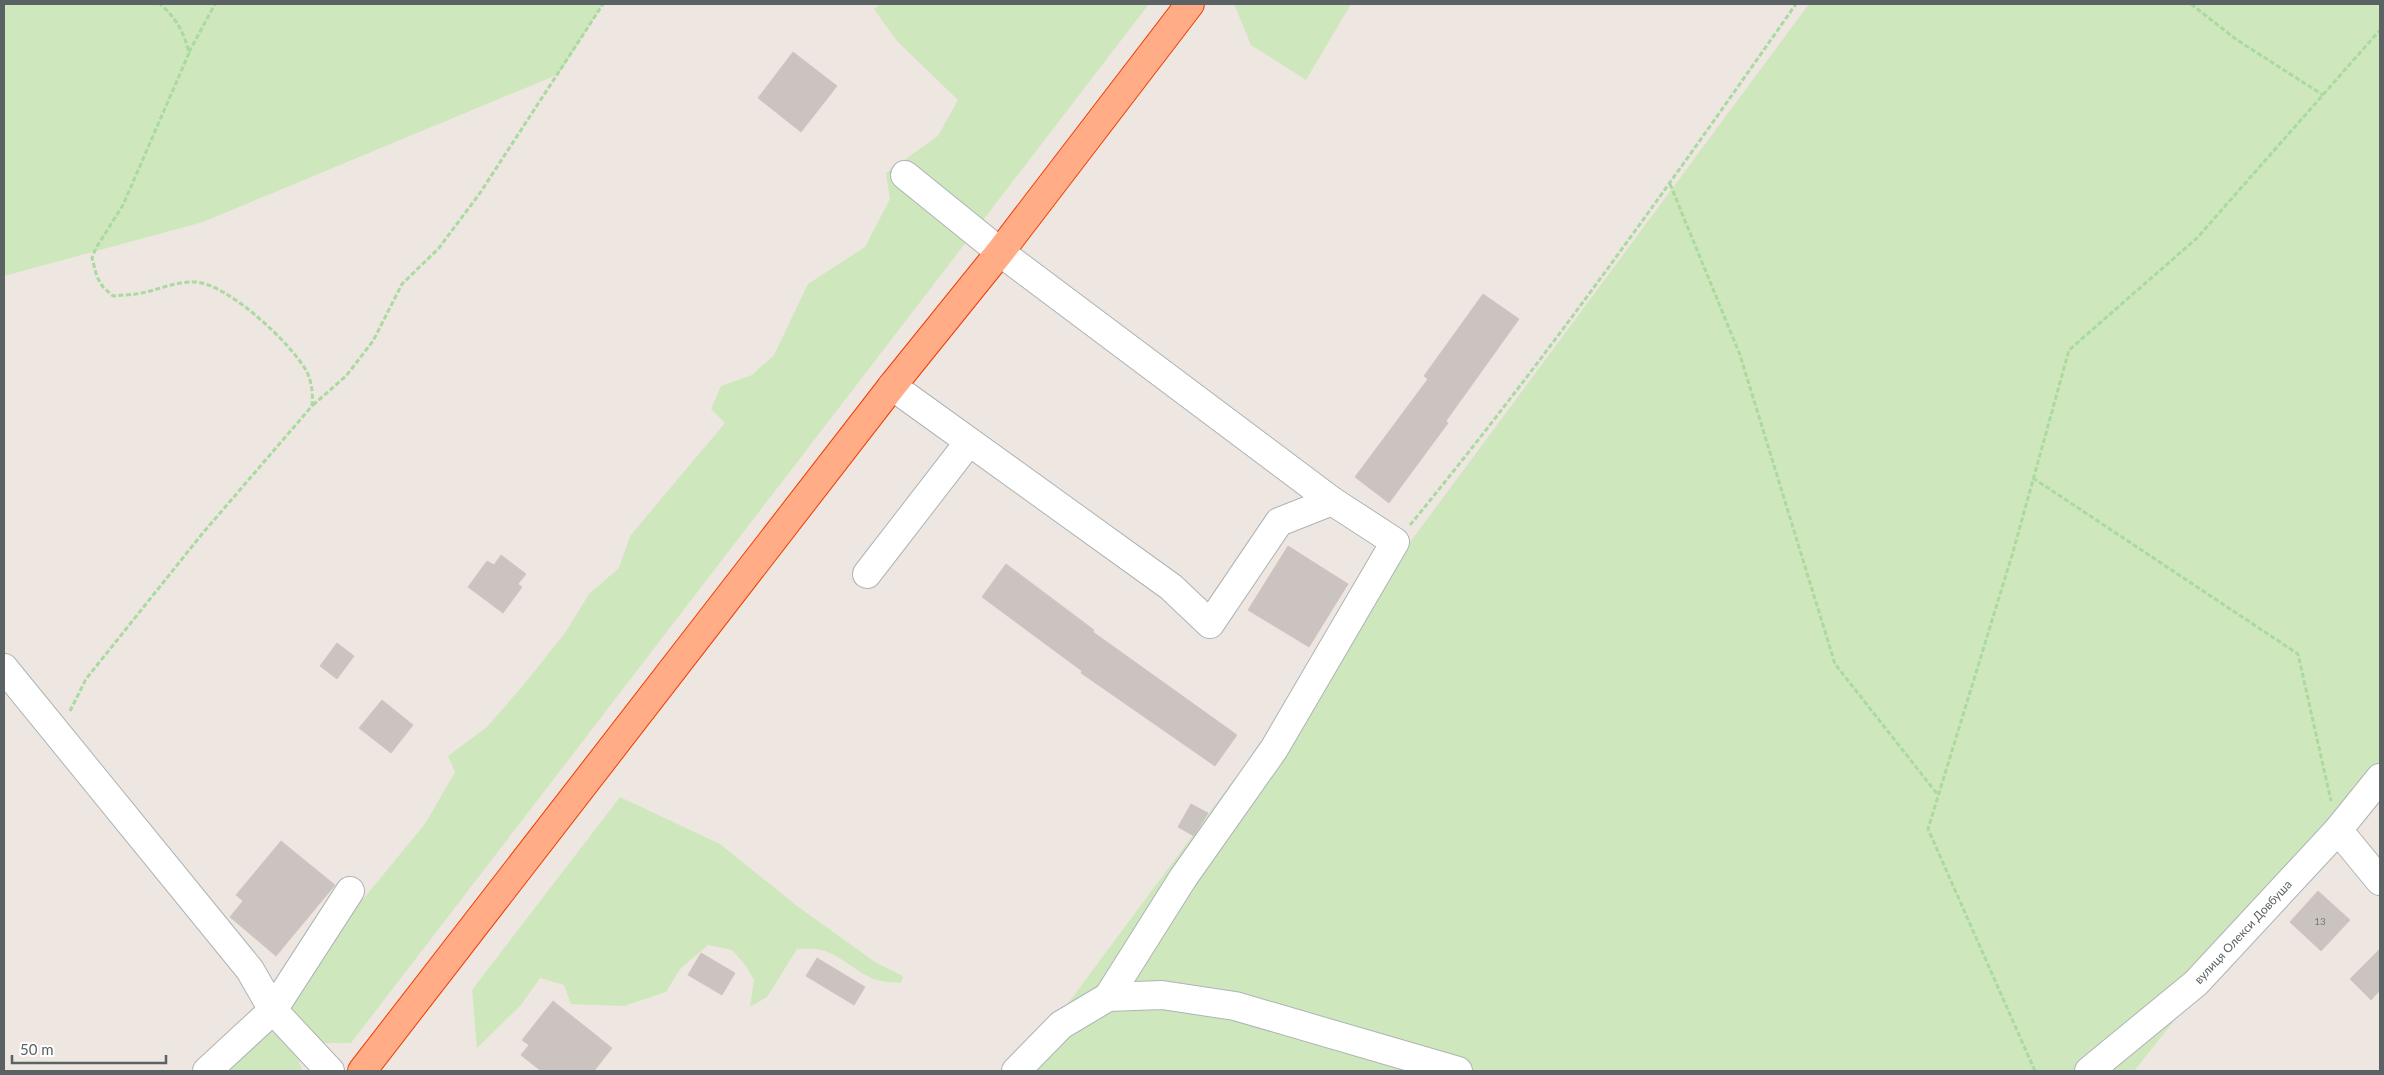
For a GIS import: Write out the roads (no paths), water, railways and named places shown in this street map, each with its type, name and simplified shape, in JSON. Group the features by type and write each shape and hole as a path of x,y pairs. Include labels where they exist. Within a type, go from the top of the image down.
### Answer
{"highway":[{"path":"362,1071 892,386 1000,252 1190,4"}],"street":[{"path":"905,175 1000,252 1332,501 1395,542 1274,749 1184,878 1108,997 1061,1025 1016,1071"},
{"path":"892,386 1171,587 1210,624 1279,522 1332,501"},
{"path":"867,574 969,442"},
{"path":"4,668 250,970 273,1010 330,1071"},
{"name":"вулиця Олекси Довбуша","path":"2088,1071 2196,982 2338,830 2380,778"},
{"path":"2338,830 2380,881"},
{"path":"207,1071 273,1010 350,891"},
{"path":"1108,997 1162,995 1235,1006 1458,1071"}]}
